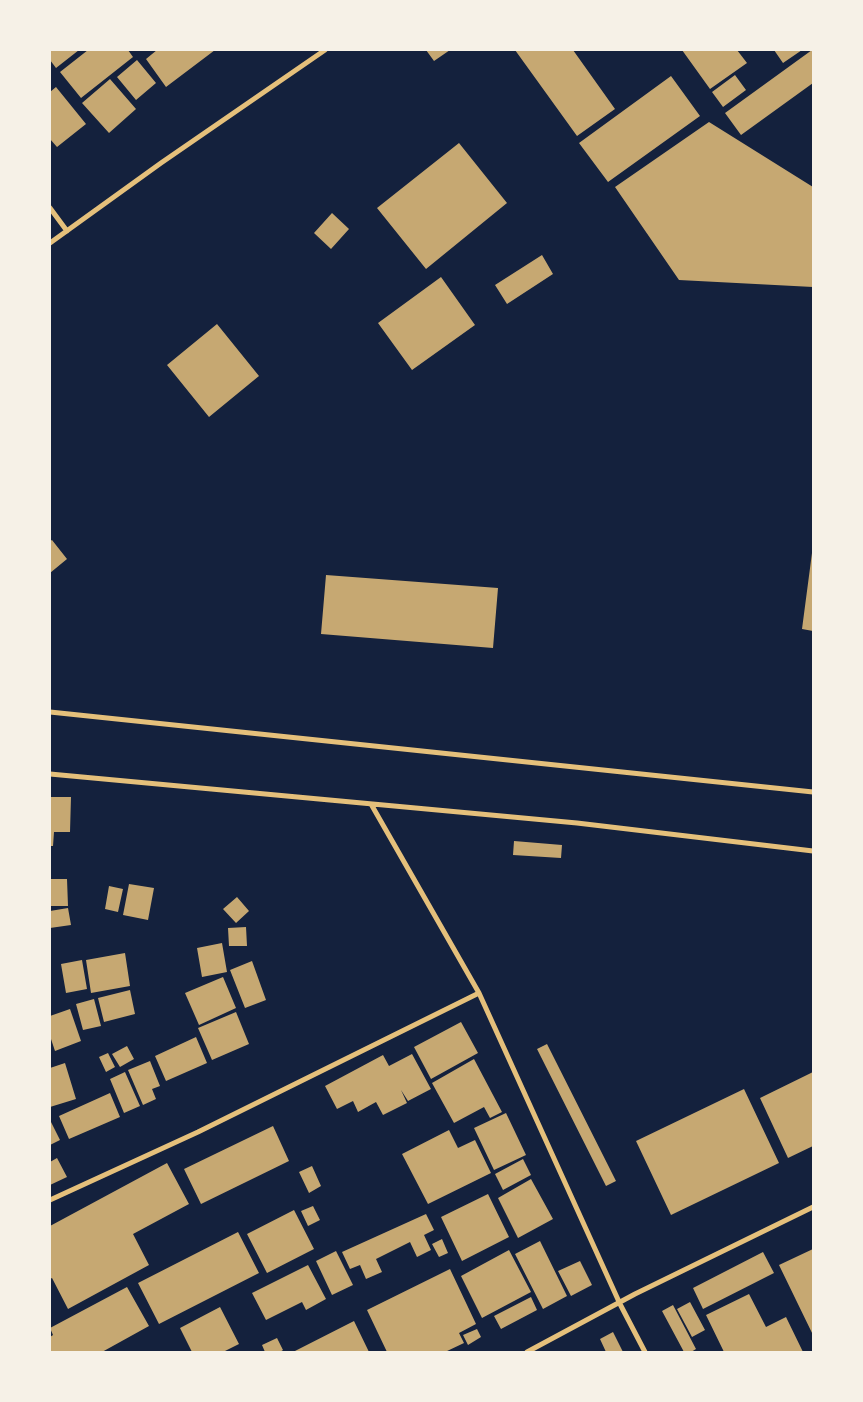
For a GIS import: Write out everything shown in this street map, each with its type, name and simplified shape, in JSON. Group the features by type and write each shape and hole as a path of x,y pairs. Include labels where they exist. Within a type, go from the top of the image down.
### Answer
{"street":[{"path":"50,243 161,163 325,50"},
{"path":"50,208 67,230"},
{"path":"50,712 813,792"},
{"path":"50,774 577,823 813,851"},
{"path":"371,804 479,993 620,1304 645,1352"},
{"path":"50,1200 198,1132 479,993"},
{"path":"527,1352 620,1304 635,1294 813,1207"}],"building":[{"path":"50,50 79,50 56,68 50,60"},
{"path":"88,50 128,50 133,57 81,98 60,72"},
{"path":"157,50 215,50 166,87 146,59"},
{"path":"426,50 450,50 434,61"},
{"path":"515,50 573,50 615,109 577,136"},
{"path":"682,50 737,50 747,63 710,89"},
{"path":"774,50 802,50 783,63"},
{"path":"812,50 813,83 741,135 725,113"},
{"path":"137,60 156,83 136,100 117,77"},
{"path":"735,75 746,90 723,107 712,92"},
{"path":"671,76 700,116 608,182 579,143"},
{"path":"110,79 136,109 109,133 82,103"},
{"path":"56,87 86,124 57,147 50,139 50,92"},
{"path":"709,122 813,187 813,287 679,280 615,187"},
{"path":"459,143 507,203 426,269 377,208"},
{"path":"332,213 349,229 331,249 314,233"},
{"path":"542,255 553,274 507,304 495,285"},
{"path":"441,277 475,325 412,370 378,323"},
{"path":"217,324 259,376 209,417 167,365"},
{"path":"52,540 67,559 50,573 50,541"},
{"path":"813,553 813,631 802,629"},
{"path":"326,575 498,588 493,648 321,634"},
{"path":"50,797 71,797 70,832 54,832 53,846 50,846"},
{"path":"514,841 562,845 561,858 513,855"},
{"path":"50,879 67,879 68,906 50,906"},
{"path":"129,884 154,888 148,920 123,915"},
{"path":"109,886 123,889 118,912 105,909"},
{"path":"237,897 249,911 236,923 223,909"},
{"path":"68,908 71,925 50,928 50,911"},
{"path":"246,927 247,946 229,946 228,928"},
{"path":"222,943 227,972 202,977 197,948"},
{"path":"125,953 130,986 91,993 86,960"},
{"path":"82,960 87,989 66,993 61,964"},
{"path":"252,961 266,1000 245,1008 230,970"},
{"path":"223,977 236,1008 199,1025 185,993"},
{"path":"130,990 135,1014 104,1022 98,998"},
{"path":"94,999 101,1026 83,1030 76,1004"},
{"path":"70,1009 81,1041 55,1051 50,1036 50,1016"},
{"path":"236,1012 249,1044 212,1060 198,1028"},
{"path":"461,1022 478,1053 431,1079 414,1047"},
{"path":"196,1037 207,1063 166,1081 155,1056"},
{"path":"547,1044 616,1181 606,1186 537,1049"},
{"path":"127,1046 134,1059 120,1067 112,1054"},
{"path":"108,1053 115,1067 106,1072 99,1057"},
{"path":"412,1054 431,1089 408,1101 401,1090 407,1103 383,1115 376,1102 358,1112 353,1101 337,1109 325,1086 383,1055 389,1066"},
{"path":"474,1059 502,1112 490,1118 484,1107 454,1123 432,1083"},
{"path":"150,1061 160,1086 152,1089 156,1099 143,1105 128,1070"},
{"path":"65,1063 76,1099 50,1107 50,1068"},
{"path":"125,1072 140,1106 124,1113 110,1079"},
{"path":"813,1072 813,1146 788,1158 760,1098"},
{"path":"744,1089 779,1163 671,1215 636,1141"},
{"path":"110,1093 120,1117 69,1139 59,1116"},
{"path":"506,1113 526,1155 494,1170 474,1128"},
{"path":"50,1120 60,1140 50,1145"},
{"path":"273,1126 289,1161 201,1204 184,1169"},
{"path":"449,1130 458,1148 475,1140 491,1173 428,1204 402,1154"},
{"path":"57,1158 67,1177 50,1185 50,1162"},
{"path":"523,1159 531,1175 503,1190 495,1174"},
{"path":"167,1163 189,1204 133,1234 149,1265 68,1309 52,1278 50,1279 50,1226"},
{"path":"312,1166 321,1186 309,1193 299,1172"},
{"path":"531,1179 553,1219 518,1238 498,1198"},
{"path":"488,1194 509,1237 462,1261 441,1217"},
{"path":"313,1206 320,1220 308,1226 301,1211"},
{"path":"294,1210 314,1249 267,1273 247,1234"},
{"path":"426,1214 434,1230 424,1235 431,1250 417,1257 410,1242 376,1259 382,1272 366,1279 360,1265 350,1269 342,1252"},
{"path":"238,1232 259,1273 159,1324 138,1283"},
{"path":"442,1239 448,1253 439,1257 432,1244"},
{"path":"540,1241 567,1296 543,1309 515,1254"},
{"path":"813,1249 813,1335 779,1265"},
{"path":"509,1250 531,1292 482,1318 461,1276"},
{"path":"336,1251 353,1285 332,1295 316,1261"},
{"path":"763,1252 774,1273 703,1309 693,1288"},
{"path":"580,1261 592,1285 571,1296 558,1271"},
{"path":"308,1265 326,1299 306,1310 302,1302 266,1320 252,1293"},
{"path":"450,1269 476,1324 459,1333 464,1343 445,1352 387,1352 367,1310"},
{"path":"127,1287 149,1326 102,1352 50,1352 50,1337 53,1335 50,1328"},
{"path":"749,1294 766,1327 786,1317 803,1352 724,1352 706,1315"},
{"path":"531,1297 537,1310 501,1329 494,1316"},
{"path":"690,1302 705,1330 692,1337 677,1309"},
{"path":"673,1305 696,1349 691,1352 684,1352 662,1311"},
{"path":"220,1307 239,1344 223,1352 192,1352 180,1328"},
{"path":"354,1321 369,1352 293,1352"},
{"path":"477,1329 481,1337 468,1345 463,1335"},
{"path":"613,1332 623,1352 606,1352 600,1339"},
{"path":"277,1338 283,1350 280,1352 265,1352 262,1345"}]}
